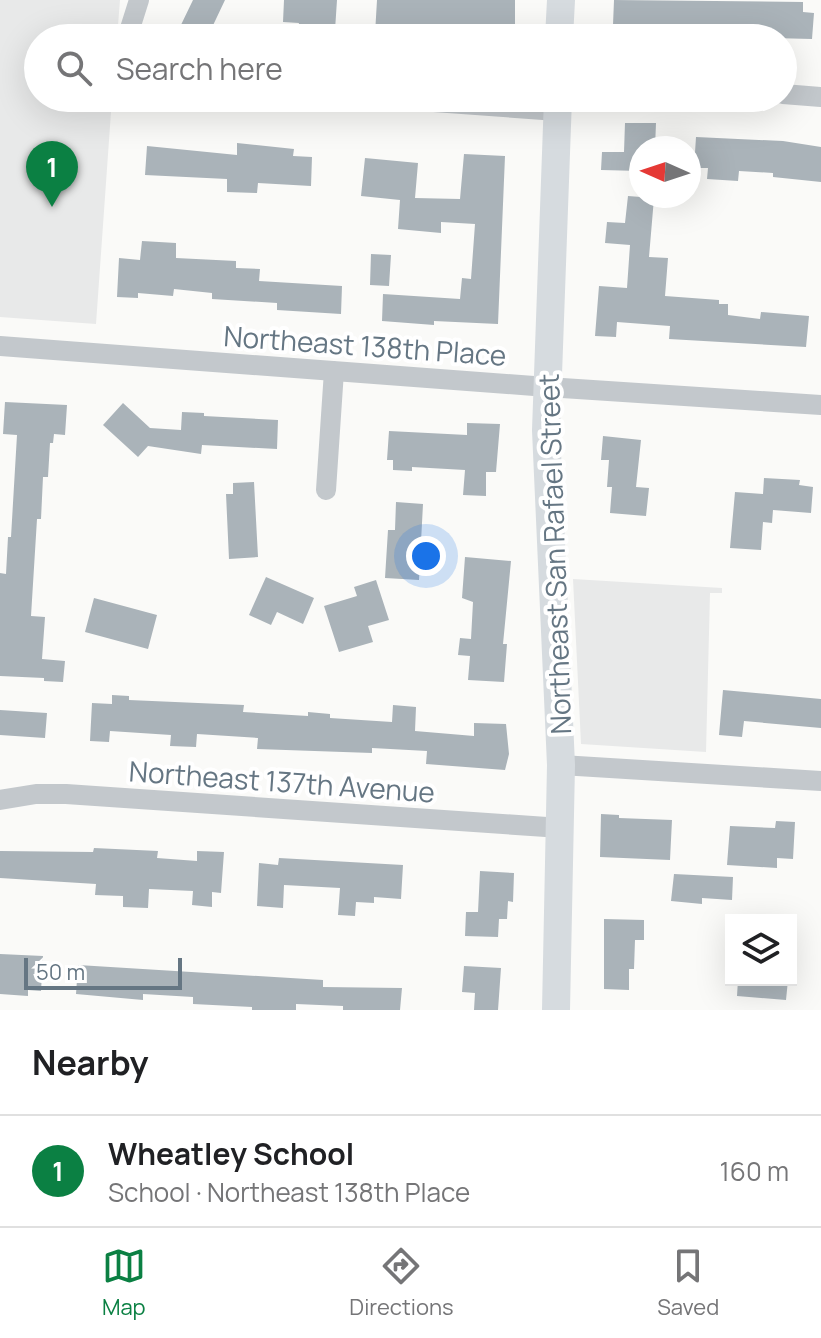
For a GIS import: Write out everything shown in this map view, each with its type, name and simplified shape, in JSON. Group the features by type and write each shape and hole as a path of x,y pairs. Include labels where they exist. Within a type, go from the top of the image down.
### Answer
{"street":[{"path":"131,24 139,0"},
{"path":"560,24 561,0"},
{"path":"797,95 821,97"},
{"name":"Northeast San Rafael Street","path":"556,1010 561,765 548,516 547,387 557,112"},
{"name":"Northeast 138th Place","path":"0,346 821,405"},
{"path":"326,490 334,371"},
{"path":"561,765 821,781"},
{"name":"Northeast 137th Avenue","path":"0,800 36,794 66,794 561,828"}],"shaded area":[{"path":"0,0 120,0 118,24 24,24 24,112 111,112 96,324 0,317"},
{"path":"573,579 722,588 722,593 710,593 706,752 581,744"}],"building":[{"path":"193,0 225,0 214,24 181,24"},
{"path":"284,0 337,0 335,24 283,22"},
{"path":"377,0 515,0 515,24 376,24"},
{"path":"614,0 803,2 803,12 814,13 812,39 797,39 797,24 613,24"},
{"path":"625,123 656,123 655,136 629,136 629,171 601,170 602,152 624,152"},
{"path":"701,137 783,141 821,147 821,182 773,177 773,173 739,171 738,181 707,179 708,168 701,168"},
{"path":"237,143 294,149 293,156 312,157 311,186 258,183 257,193 227,192 227,179 145,175 147,146 237,155"},
{"path":"464,154 505,156 498,324 434,321 434,325 382,321 383,294 460,299 462,278 471,279 475,224 441,222 441,233 398,229 400,200 361,196 365,158 418,163 415,198 460,199"},
{"path":"628,196 629,208 653,208 649,257 668,258 665,296 719,300 719,304 728,304 728,315 760,319 761,312 809,316 806,347 669,339 670,326 617,322 616,337 595,336 599,286 627,288 630,245 605,243 607,222 625,223"},
{"path":"142,241 176,243 176,258 236,261 236,268 260,269 259,281 342,286 341,314 277,310 277,303 212,299 212,293 174,289 173,296 138,293 138,298 117,297 119,258 140,260"},
{"path":"371,254 391,255 389,286 370,285"},
{"path":"5,402 67,405 65,435 54,434 53,443 50,443 48,477 43,477 31,616 45,617 42,659 65,661 63,682 0,676 0,573 6,574 8,537 11,537 17,435 3,434"},
{"path":"123,403 150,428 181,430 182,412 278,420 277,449 202,445 201,454 148,446 138,457 103,425"},
{"path":"467,423 500,424 496,472 486,472 486,496 463,495 465,470 412,467 412,471 393,470 393,460 387,460 389,431 467,435"},
{"path":"603,436 641,440 636,487 649,488 646,516 610,513 612,487 607,487 609,460 601,460"},
{"path":"764,478 800,480 799,485 813,487 811,513 773,510 772,523 763,522 761,550 730,548 735,492 763,494"},
{"path":"254,482 258,557 229,559 226,494 233,494 233,483"},
{"path":"396,502 423,504 419,580 385,578 388,530 395,530"},
{"path":"465,557 511,561 503,644 507,644 504,682 468,680 470,656 458,655 460,638 471,639 473,602 462,598"},
{"path":"266,577 314,598 303,624 277,612 271,625 249,615"},
{"path":"376,580 389,620 368,626 373,642 339,652 324,606 357,596 354,587"},
{"path":"94,598 157,615 148,649 85,632"},
{"path":"723,690 821,699 821,728 744,721 742,737 719,735"},
{"path":"112,695 129,696 129,700 244,705 243,712 308,716 308,712 330,714 330,718 392,722 393,705 416,707 415,731 474,736 474,723 506,724 509,754 505,770 426,764 427,751 372,748 372,753 257,749 258,738 197,734 196,747 170,746 171,735 110,731 109,742 90,741 92,703 112,704"},
{"path":"0,710 47,713 45,738 0,735"},
{"path":"601,814 619,815 619,818 672,820 670,860 600,857"},
{"path":"776,821 795,822 793,859 777,858 777,868 727,865 730,826 775,828"},
{"path":"94,848 158,851 157,858 197,861 197,851 224,852 221,893 212,892 212,907 192,905 193,891 149,889 148,908 123,907 123,896 95,895 96,884 0,878 0,851 93,852"},
{"path":"279,858 403,865 401,899 374,897 374,903 356,902 355,916 338,915 340,888 284,885 283,908 257,906 259,863 278,865"},
{"path":"480,871 514,873 513,902 508,901 507,919 499,919 498,937 465,936 466,912 478,912"},
{"path":"674,874 733,877 732,900 702,898 702,904 671,901"},
{"path":"604,919 644,920 644,940 635,940 634,969 629,969 629,990 604,989"},
{"path":"0,954 43,956 41,991 28,990 28,996 0,994"},
{"path":"78,965 323,980 323,987 402,988 400,1010 343,1010 343,1006 296,1004 296,1010 252,1010 252,1007 193,1004 193,997 143,994 143,1000 76,994"},
{"path":"464,966 501,968 498,1010 474,1010 475,993 462,992"},
{"path":"738,986 787,986 786,1000 737,996"}],"place":[{"name":"Wheatley School","path":"52,207"}]}
